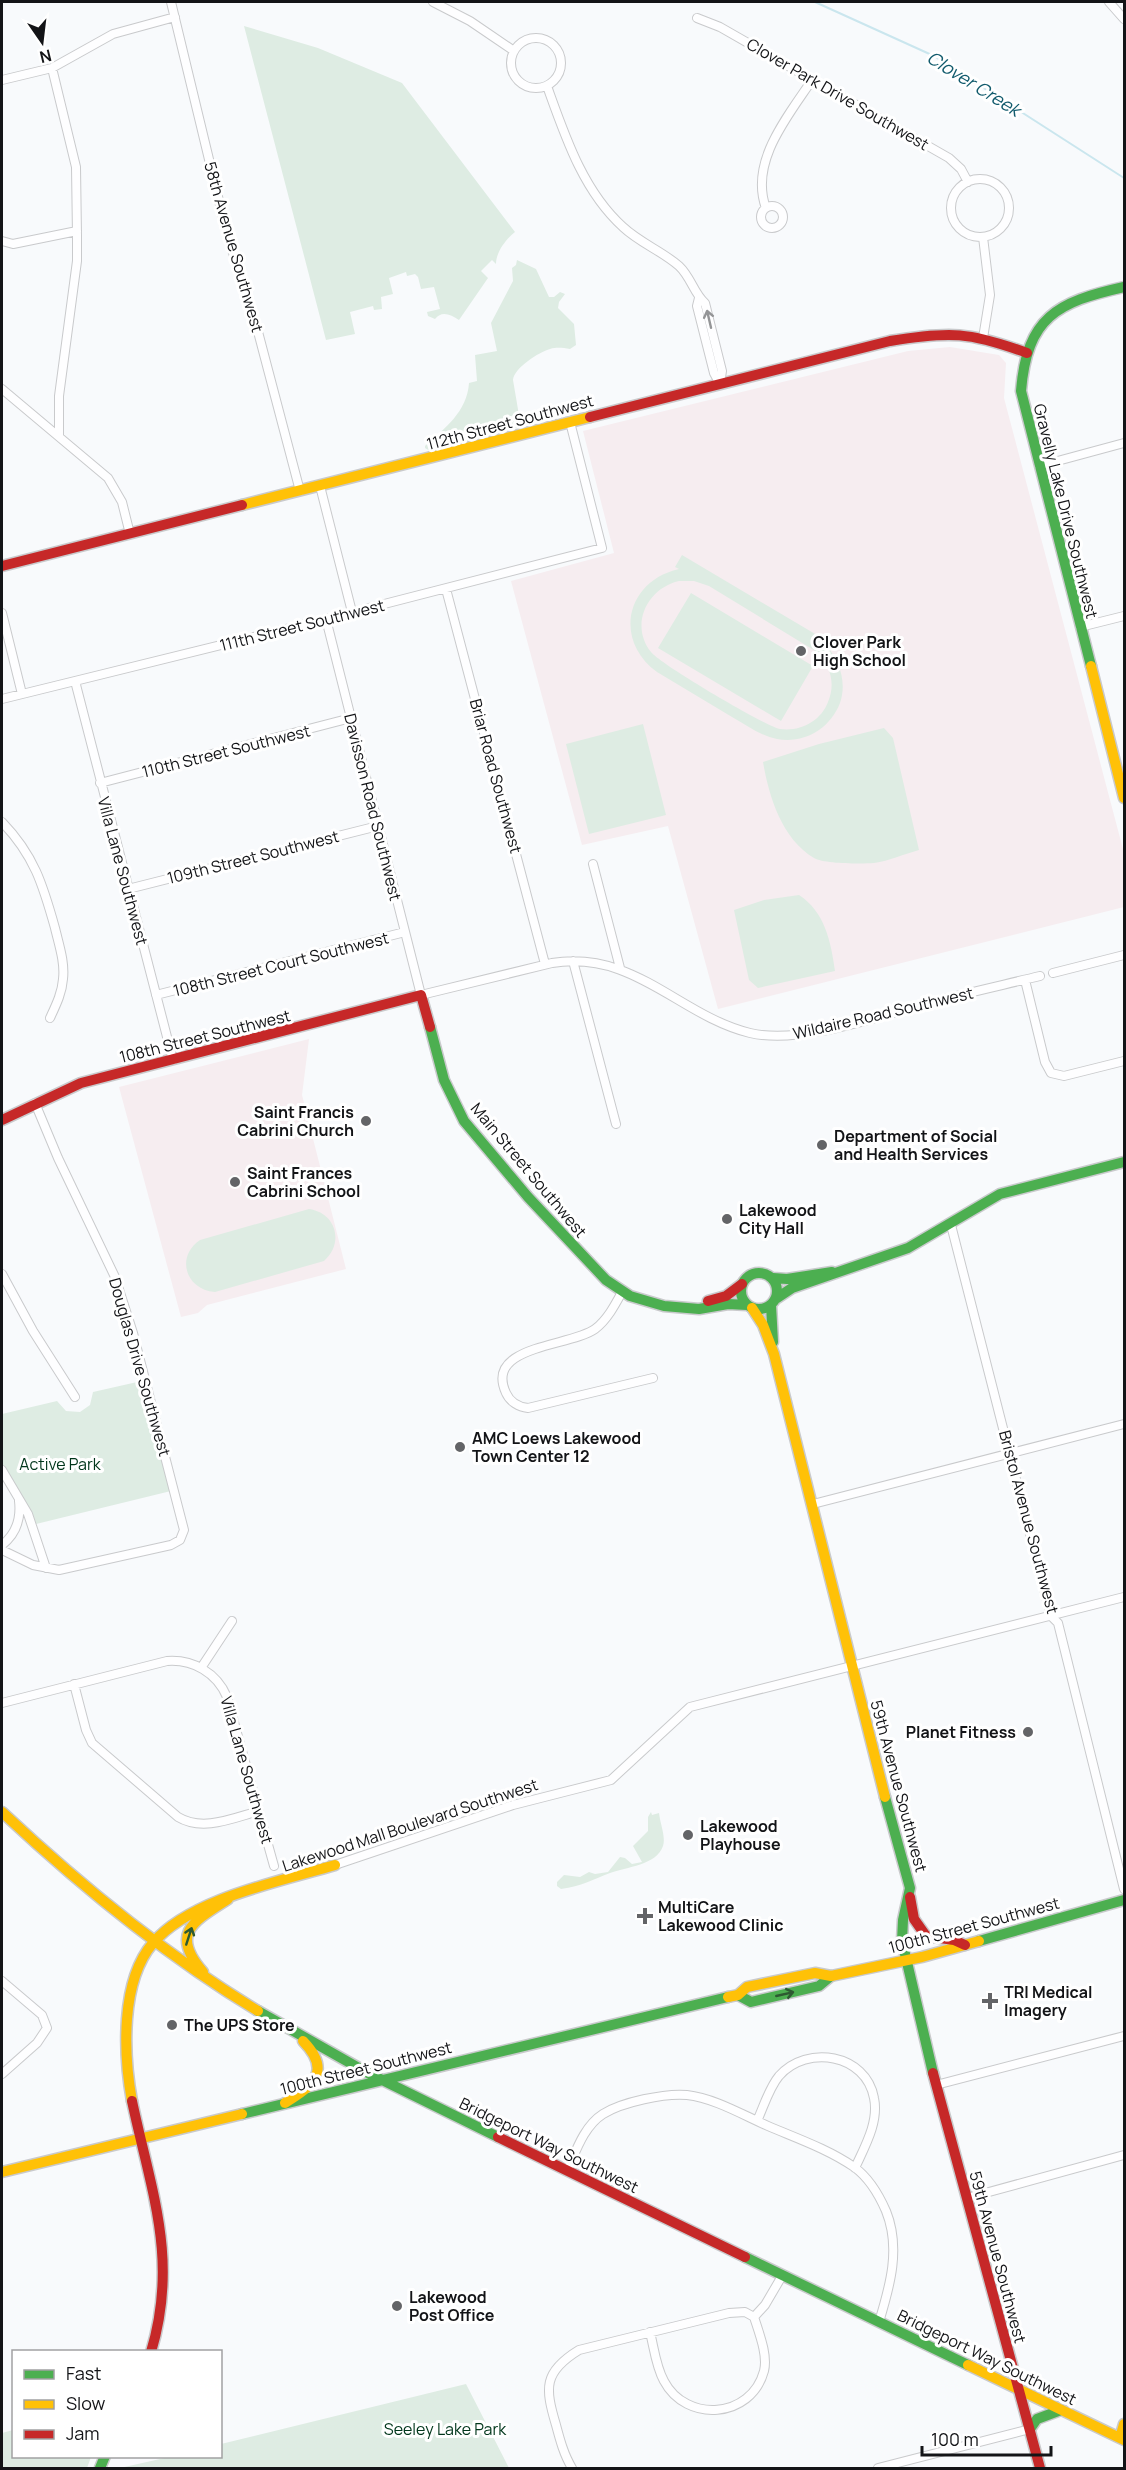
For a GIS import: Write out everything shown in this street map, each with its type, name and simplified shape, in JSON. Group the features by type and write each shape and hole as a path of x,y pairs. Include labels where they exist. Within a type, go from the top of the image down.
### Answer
{"street":[{"name":"58th Avenue Southwest","path":"171,2 227,234 257,328 300,491"},
{"path":"433,2 470,21 514,51"},
{"path":"1109,2 1125,19"},
{"path":"2,80 52,68 113,34 175,17"},
{"name":"Clover Park Drive Southwest","path":"698,18 720,27 950,158 964,172 968,182"},
{"path":"543,39 557,49 562,66 554,81 547,86 531,88 517,81 510,66 514,51 526,40 543,39"},
{"path":"52,68 76,167 75,278 59,396 59,435"},
{"path":"766,208 761,186 763,166 786,119 812,80"},
{"path":"547,86 564,132 595,195 622,226 640,242 680,267 694,285 699,298 697,306 702,328 714,373 720,384"},
{"path":"982,179 991,181 1006,194 1009,203 1009,212 1000,229 983,237 965,233 953,218 952,199 957,191 968,182 982,179"},
{"path":"2,241 13,244 77,231"},
{"path":"983,237 990,296 983,338"},
{"name":"Gravelly Lake Drive Southwest","path":"1125,287 1088,296 1058,309 1041,325 1027,352 1023,366 1021,391 1125,798"},
{"name":"112th Street Southwest","path":"2,566 890,341 924,335 957,334 983,338 1027,352"},
{"path":"2,389 97,467 114,485 122,502 130,534"},
{"name":"111th Street Southwest","path":"2,699 602,548 570,422"},
{"path":"1039,466 1125,443"},
{"path":"320,486 352,612"},
{"name":"Briar Road Southwest","path":"446,589 545,964"},
{"path":"2,613 22,694"},
{"path":"1080,627 1125,616"},
{"name":"Davisson Road Southwest","path":"326,619 421,995"},
{"name":"Villa Lane Southwest","path":"75,681 172,1060"},
{"name":"110th Street Southwest","path":"100,783 351,718"},
{"path":"2,822 34,865 44,887 58,938 64,966 63,980 60,996 50,1018"},
{"name":"109th Street Southwest","path":"128,889 378,826"},
{"path":"593,864 620,968"},
{"name":"108th Street Court Southwest","path":"156,995 405,932"},
{"path":"1053,973 1125,955"},
{"path":"573,961 616,1125"},
{"name":"Wildaire Road Southwest","path":"421,995 545,964 573,961 597,962 620,968 729,1025 750,1033 776,1036 799,1035 844,1025 1040,976"},
{"path":"1025,980 1044,1058 1051,1073 1064,1076 1125,1061"},
{"name":"108th Street Southwest","path":"2,1120 81,1083 421,995"},
{"name":"Main Street Southwest","path":"421,995 444,1080 464,1121 528,1197 592,1267 622,1292 642,1300 678,1308 699,1309 728,1304 750,1307"},
{"name":"Douglas Drive Southwest","path":"35,1103 58,1158 115,1277 184,1530 182,1538 171,1545 76,1568 59,1570 46,1568"},
{"path":"838,1272 821,1272 790,1279 773,1278 756,1273 745,1279 741,1296 750,1307 762,1310 792,1288 902,1251 951,1225 988,1200 1006,1192 1125,1162"},
{"name":"Bristol Avenue Southwest","path":"951,1225 1051,1616 1058,1623 1125,1889"},
{"path":"2,1274 33,1331 75,1397"},
{"path":"773,1278 777,1287 774,1301"},
{"name":"Main Street Southwest","path":"678,1308 726,1296 742,1284"},
{"path":"622,1292 606,1318 595,1330 580,1337 531,1350 508,1362 503,1373 504,1388 511,1400 528,1408 653,1378"},
{"name":"59th Avenue Southwest","path":"774,1301 774,1354"},
{"name":"59th Avenue Southwest","path":"750,1307 763,1325 774,1354 910,1888 903,1920 902,1945 905,1960 936,2085 1040,2469"},
{"path":"813,1504 1125,1424"},
{"path":"2,1470 27,1514 46,1568"},
{"path":"2,1545 14,1531 19,1515 18,1499 13,1487"},
{"path":"2,1550 46,1568"},
{"name":"Lakewood Mall Boulevard Southwest","path":"153,1942 165,1930 183,1919 228,1899 524,1802 611,1780 690,1707 1125,1597"},
{"path":"2,1703 166,1661 184,1662 201,1668 232,1621"},
{"name":"Villa Lane Southwest","path":"201,1668 215,1678 225,1692 274,1866"},
{"path":"74,1684 86,1730 92,1743 178,1817 192,1823 210,1823 259,1811"},
{"name":"Bridgeport Way Southwest","path":"2,1812 70,1876 153,1942 288,2029 381,2080 1122,2439"},
{"path":"910,1888 914,1919 922,1933 930,1938 954,1940 964,1945"},
{"path":"212,1982 188,1952 186,1939 195,1923 228,1899"},
{"name":"100th Street Southwest","path":"2,2172 738,1995 751,2002 819,1986 831,1976 964,1945 1125,1900"},
{"path":"151,2350 163,2296 163,2246 158,2212 139,2139 127,2072 126,2026 135,1975 153,1942"},
{"path":"2,1981 39,2013 47,2026 44,2036 2,2074"},
{"path":"285,2103 309,2088 318,2072 318,2065 312,2051 288,2029"},
{"path":"936,2085 1125,2036"},
{"path":"757,2121 779,2076 792,2065 816,2057 845,2061 867,2081 872,2089 875,2107 872,2127 855,2168"},
{"path":"567,2170 586,2130 604,2113 638,2101 686,2095 718,2104 830,2153 855,2168 881,2200 891,2229 894,2252 890,2285 879,2322"},
{"path":"967,2198 1125,2155"},
{"path":"754,2317 765,2305 782,2276"},
{"path":"572,2469 564,2452 548,2397 555,2372 566,2358 579,2350 650,2332 729,2313 745,2312 754,2317 762,2346 764,2371 748,2397 736,2405 719,2410 701,2410 691,2407 671,2392 663,2381 650,2332"},
{"path":"878,2469 1030,2429 1037,2419 1061,2410"},
{"path":"1122,2439 1125,2424"}],"shaded area":[{"name":"Clover Park High School","path":"950,347 999,355 1006,363 1004,398 1124,853 1124,907 718,1009 668,826 582,845 511,581 614,553 583,431 908,351"},
{"name":"Saint Frances Cabrini School","path":"309,1039 302,1095 346,1269 207,1305 198,1313 181,1317 119,1087"}],"green space":[{"path":"244,26 318,48 402,83 515,232 502,246 496,264 492,260 481,271 488,278 459,320 447,314 435,319 428,316 427,312 440,309 434,287 421,289 418,277 415,274 407,276 406,272 389,278 393,294 381,297 382,309 374,310 373,306 350,312 355,334 326,340"},
{"path":"517,260 536,269 549,297 554,297 560,292 565,294 558,308 574,324 576,345 570,349 555,348 545,351 528,361 514,375 521,427 430,451 425,446 454,419 464,403 469,383 477,381 475,355 497,351 491,323 513,281 512,268 516,265"},
{"path":"682,555 827,641 825,644 835,657 841,672 843,687 836,712 823,727 815,733 797,739 777,739 765,735 657,672 643,659 634,644 631,629 632,613 637,598 647,586 661,576 679,569 675,567","holes":["679,581 694,581 709,586 822,657 830,675 831,688 825,709 815,720 795,729 780,729 692,681 651,652 642,630 642,619 651,599 668,585"]},
{"path":"691,593 813,666 781,721 658,648"},
{"path":"643,724 666,815 589,834 566,744"},
{"path":"884,728 893,738 919,850 874,863 834,862 814,858 793,840 785,829 773,803 763,762 819,744"},
{"path":"799,895 808,902 821,919 829,939 835,971 758,988 749,980 734,910 764,900"},
{"path":"309,1209 326,1216 334,1230 334,1246 324,1261 215,1292 197,1285 187,1272 188,1255 192,1247 200,1240"},
{"name":"Active Park","path":"146,1380 175,1490 32,1525 2,1470 2,1414 57,1401 66,1411 80,1412 90,1405 93,1392"},
{"path":"651,1812 652,1815 659,1813 664,1838 660,1852 654,1857 640,1864 581,1884 561,1889 557,1886 557,1882 564,1875 580,1877 589,1872 595,1874 608,1872 620,1857 632,1864 642,1862 633,1846 648,1831 648,1817"},
{"name":"Seeley Lake Park","path":"466,2384 509,2468 120,2468 165,2458 222,2458 222,2444"},
{"path":"12,2430 12,2458 91,2458 87,2468 2,2468 2,2433"}],"waterway":[{"name":"Clover Creek","path":"815,2 934,56 1124,178"}],"traffic: fast":[{"path":"1091,666 1021,391 1024,366 1030,346 1050,317 1080,299 1124,287"},
{"path":"430,1027 444,1080 464,1121 528,1197 606,1280 630,1296 664,1306 699,1309 728,1304 747,1305"},
{"path":"777,1298 792,1288 908,1248 1000,1194 1124,1162"},
{"path":"773,1278 787,1279 832,1272"},
{"path":"759,1273 772,1278 777,1291 772,1304 759,1309 746,1304 741,1291 746,1278 759,1273"},
{"path":"771,1305 773,1342"},
{"path":"885,1797 910,1888 903,1920 902,1941 933,2073"},
{"path":"979,1941 1124,1900"},
{"path":"738,1995 751,2002 819,1986 831,1976"},
{"path":"242,2114 728,1997"},
{"path":"258,2011 366,2072 498,2137"},
{"path":"745,2257 968,2365"},
{"path":"1030,2429 1037,2419 1061,2410"},
{"path":"100,2468 104,2458"}],"traffic: slow":[{"path":"242,505 590,417"},
{"path":"1091,666 1124,798"},
{"path":"752,1308 763,1325 774,1354 885,1797"},
{"path":"2,1812 93,1893 157,1943 258,2011"},
{"path":"132,2101 126,2050 128,2009 137,1969 153,1943 189,1914 213,1903 263,1885 335,1865"},
{"path":"203,1972 193,1959 188,1947 187,1938 190,1929 196,1921 228,1899"},
{"path":"728,1997 738,1995 747,1987 815,1973 831,1976 922,1957 979,1941"},
{"path":"285,2103 304,2090 316,2076 318,2069 316,2061 303,2041"},
{"path":"2,2172 242,2114"},
{"path":"968,2365 1124,2440"},
{"path":"1120,2438 1124,2424"}],"traffic: jam":[{"path":"590,417 890,341 960,335 990,341 1027,353"},
{"path":"2,566 242,505"},
{"path":"2,1120 81,1083 421,995 430,1027"},
{"path":"708,1301 726,1296 742,1284"},
{"path":"910,1897 914,1919 926,1936 954,1940 965,1945"},
{"path":"933,2073 1040,2468"},
{"path":"132,2101 154,2195 162,2255 163,2286 151,2350"},
{"path":"498,2137 745,2257"}],"place":[{"name":"Clover Park High School","path":"801,651"},
{"name":"Saint Francis Cabrini Church","path":"366,1121"},
{"name":"Department of Social and Health Services","path":"822,1145"},
{"name":"Saint Frances Cabrini School","path":"235,1182"},
{"name":"Lakewood City Hall","path":"727,1219"},
{"name":"AMC Loews Lakewood Town Center 12","path":"460,1447"},
{"name":"Planet Fitness","path":"1028,1732"},
{"name":"Lakewood Playhouse","path":"688,1835"},
{"name":"MultiCare Lakewood Clinic","path":"645,1916"},
{"name":"TRI Medical Imagery","path":"990,2001"},
{"name":"The UPS Store","path":"172,2025"},
{"name":"Lakewood Post Office","path":"397,2306"}]}
